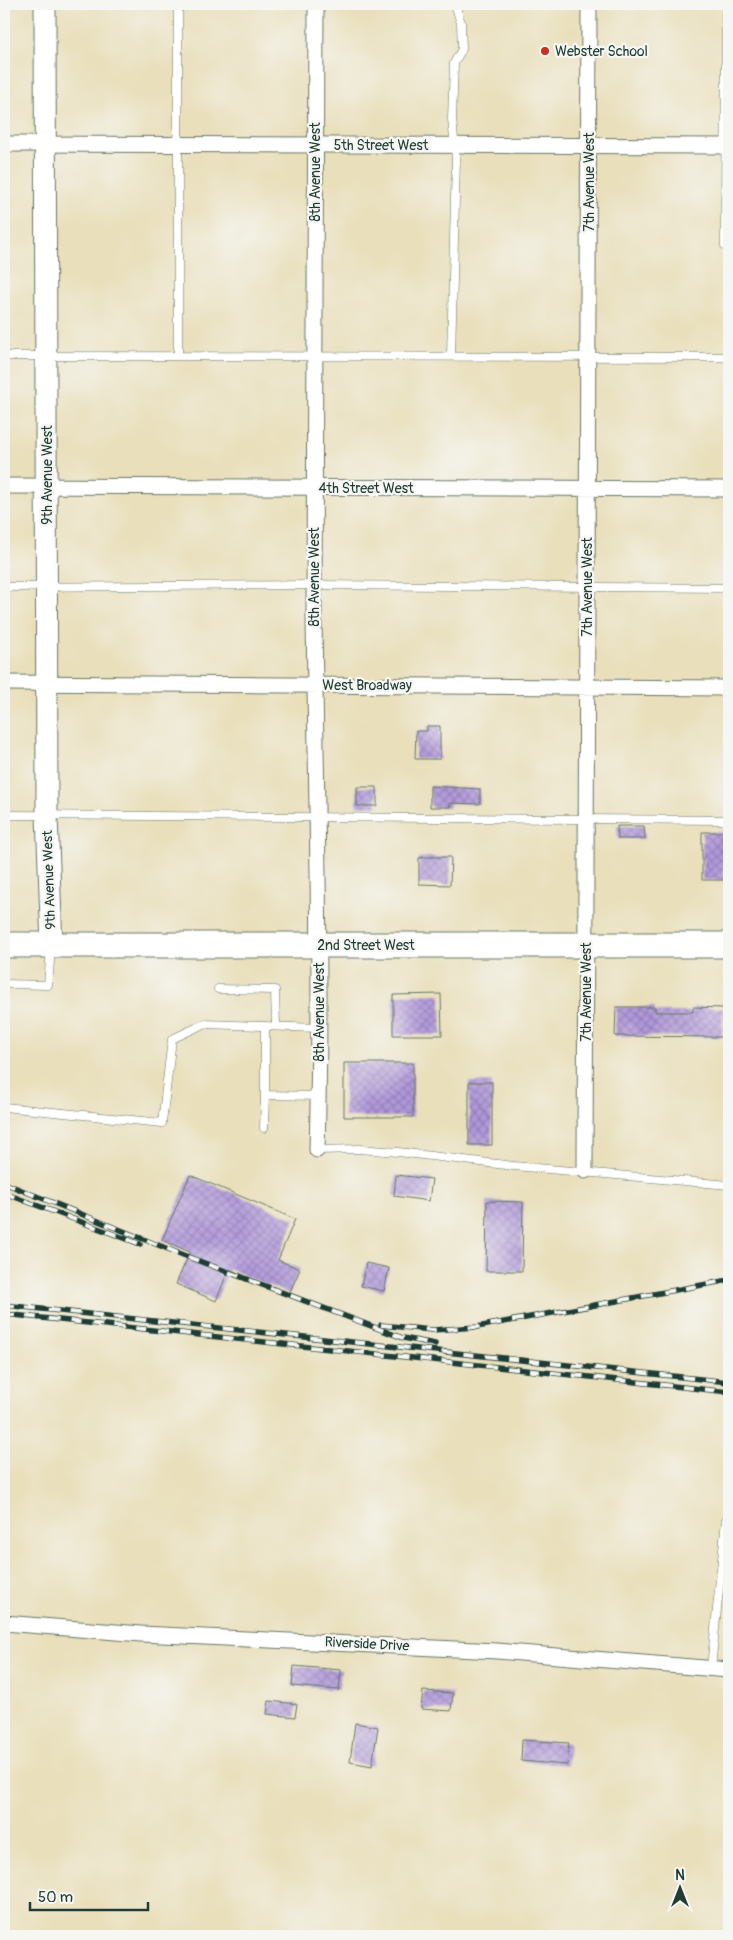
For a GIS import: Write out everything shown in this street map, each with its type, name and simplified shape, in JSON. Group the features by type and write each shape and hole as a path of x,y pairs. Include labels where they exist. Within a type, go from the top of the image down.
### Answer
{"main road":[{"name":"2nd Street West","path":"4,945 284,947 320,945 729,945"}],"street":[{"name":"9th Avenue West","path":"46,4 47,815 52,946"},
{"name":"8th Avenue West","path":"316,4 314,586 316,817 320,945 318,1150"},
{"name":"7th Avenue West","path":"585,1171 589,4"},
{"name":"5th Street West","path":"4,144 728,146"},
{"name":"4th Street West","path":"4,486 729,489"},
{"name":"West Broadway","path":"4,683 729,688"},
{"name":"Riverside Drive","path":"4,1622 141,1634 497,1651 729,1670"}],"lane":[{"path":"178,4 178,356"},
{"path":"451,356 456,159 452,119 454,63 462,50 461,23 455,4"},
{"path":"725,246 728,146 726,4"},
{"path":"4,356 729,356"},
{"path":"4,587 587,586 729,588"},
{"path":"4,815 729,820"},
{"path":"4,984 48,985 52,946"},
{"path":"218,989 275,990 276,1026"},
{"path":"4,1108 162,1123 172,1039 204,1024 319,1028"},
{"path":"264,1026 264,1128"},
{"path":"265,1095 319,1096"},
{"path":"318,1150 359,1149 398,1152 514,1166 729,1185"},
{"path":"711,1668 726,1520"}],"building":[{"path":"427,726 440,726 440,759 415,759 416,731 427,731"},
{"path":"430,786 480,789 480,804 450,803 450,807 430,807"},
{"path":"357,787 377,787 377,806 357,806"},
{"path":"617,826 644,826 645,839 618,839"},
{"path":"702,832 724,832 724,880 702,880"},
{"path":"451,857 450,885 419,884 419,858"},
{"path":"441,994 442,1035 393,1035 393,995"},
{"path":"616,1007 655,1007 655,1012 693,1012 693,1007 723,1008 722,1037 615,1036"},
{"path":"344,1063 413,1063 413,1117 344,1117"},
{"path":"469,1082 492,1082 492,1145 469,1145"},
{"path":"190,1175 295,1219 278,1260 300,1269 289,1294 229,1269 216,1301 176,1284 190,1252 162,1240"},
{"path":"396,1175 432,1179 429,1201 394,1196"},
{"path":"487,1201 523,1202 522,1271 486,1271"},
{"path":"366,1263 389,1268 384,1291 361,1286"},
{"path":"294,1666 341,1670 339,1690 292,1686"},
{"path":"423,1691 453,1693 451,1711 421,1709"},
{"path":"269,1701 297,1704 295,1717 267,1714"},
{"path":"355,1723 378,1727 372,1766 350,1762"},
{"path":"522,1740 569,1743 567,1765 521,1761"}],"railway":[{"path":"4,1183 183,1255 403,1338 435,1344"},
{"path":"4,1193 140,1244"},
{"path":"381,1325 432,1330 477,1327 729,1280"},
{"path":"4,1305 729,1382"},
{"path":"4,1314 729,1392"}],"place":[{"name":"Webster School","path":"545,51"}]}
